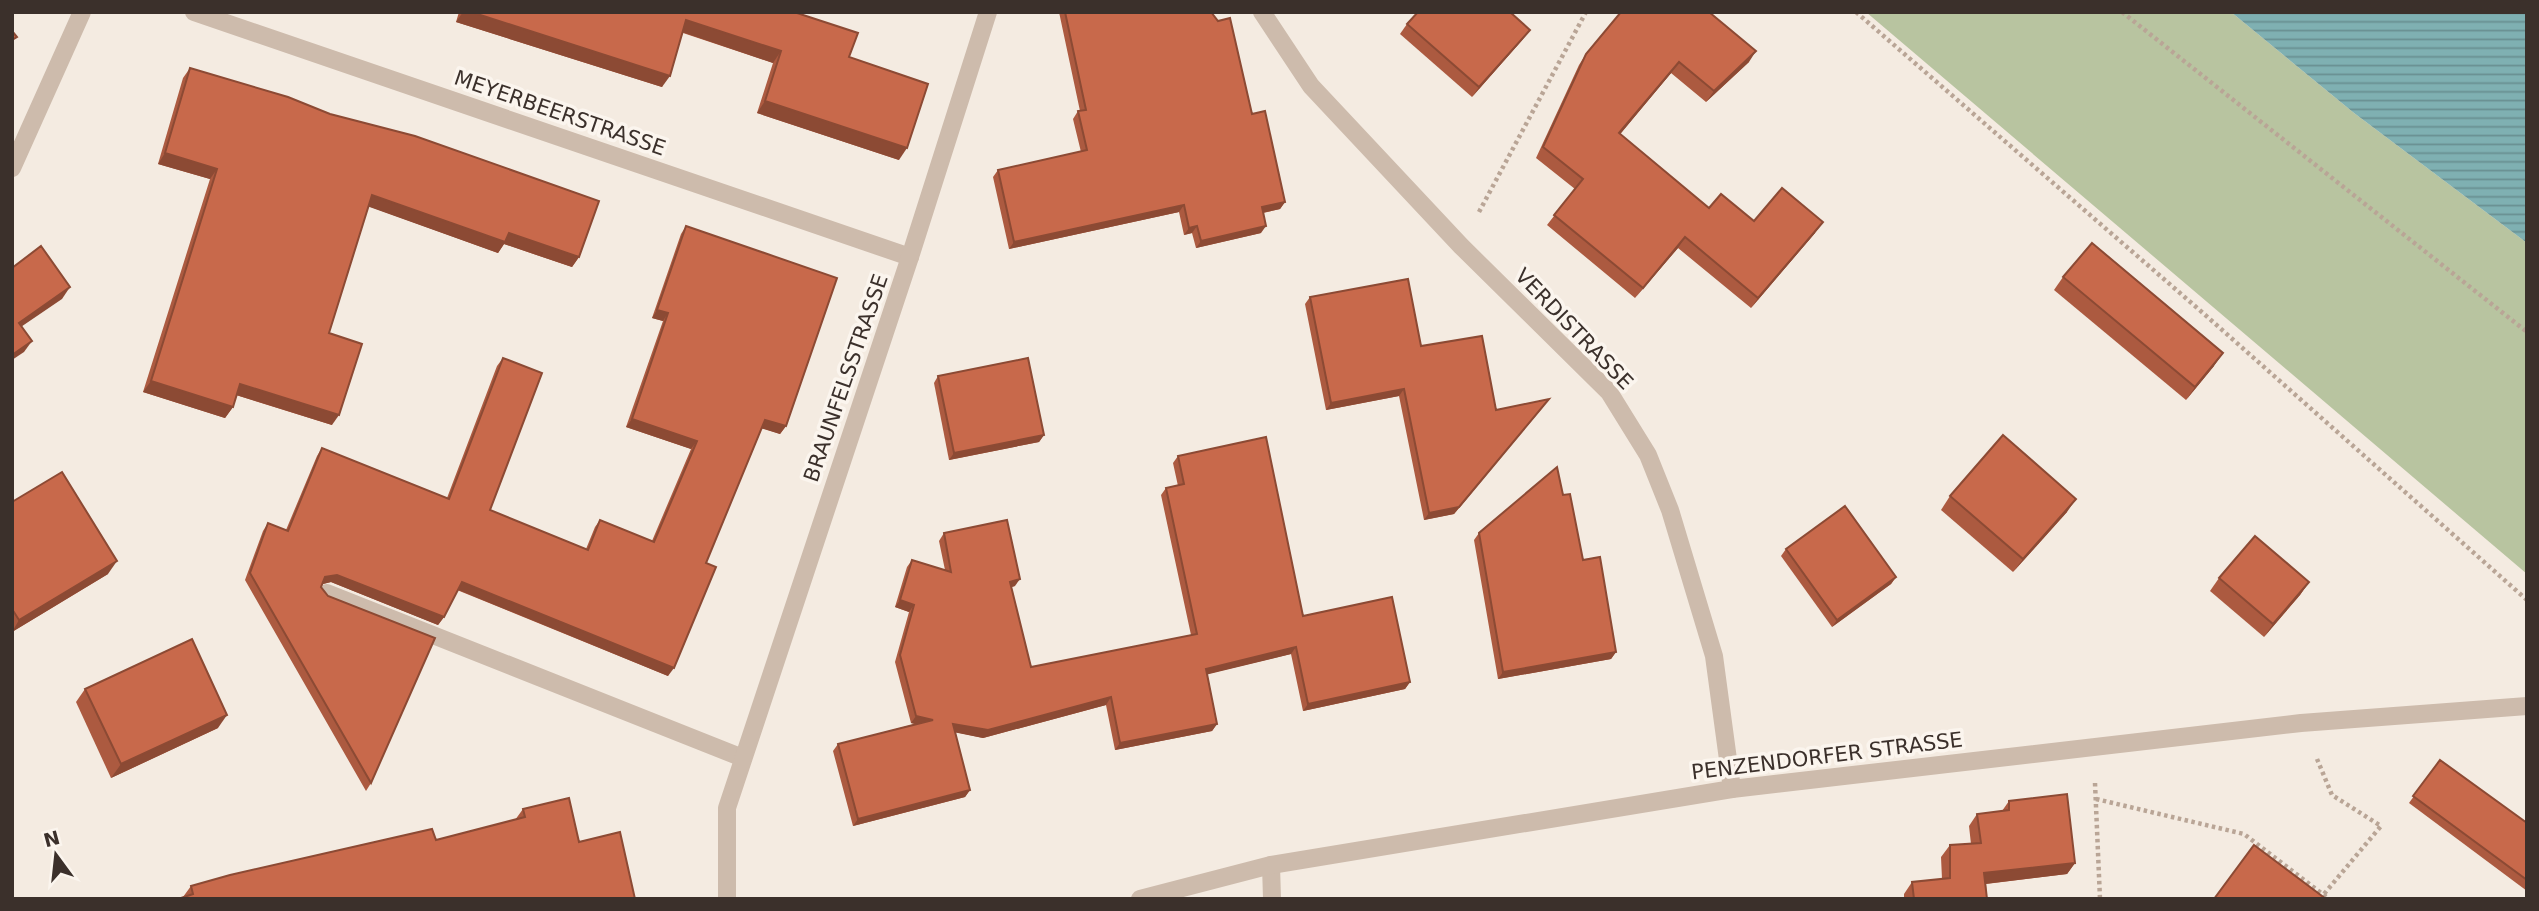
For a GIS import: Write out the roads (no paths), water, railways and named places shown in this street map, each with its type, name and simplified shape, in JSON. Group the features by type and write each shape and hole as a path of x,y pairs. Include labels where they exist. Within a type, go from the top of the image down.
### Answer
{"street":[{"path":"12,168 82,12"},
{"name":"MEYERBEERSTRASSE","path":"194,12 910,257"},
{"name":"BRAUNFELSSTRASSE","path":"727,899 727,808 910,257 988,12"},
{"name":"VERDISTRASSE","path":"1262,12 1311,86 1461,246 1609,392 1648,455 1670,510 1714,656 1732,789"},
{"path":"327,593 743,758"},
{"name":"PENZENDORFER STRASSE","path":"1140,899 1271,865 1732,789 2301,723 2527,706"},
{"path":"1271,865 1272,899"}],"water":[{"path":"2231,12 2527,12 2527,243 2354,113"}]}
